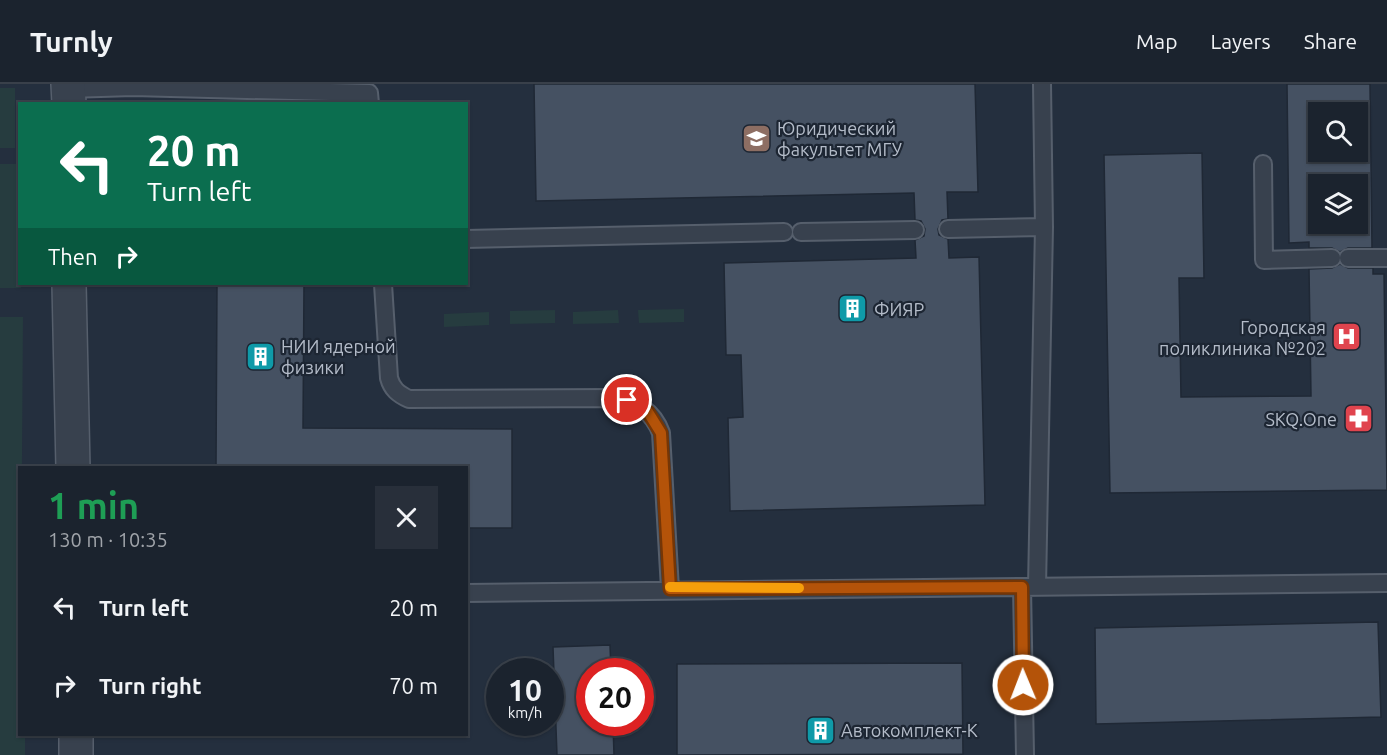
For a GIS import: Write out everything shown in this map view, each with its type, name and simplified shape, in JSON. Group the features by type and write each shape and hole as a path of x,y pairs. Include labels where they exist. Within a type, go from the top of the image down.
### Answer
{"street":[{"path":"69,285 73,466"},
{"path":"76,736 76,755"}],"lane":[{"path":"1025,755 1029,587 1044,227 1042,84"},
{"path":"69,92 133,87 369,93 370,102"},
{"path":"1263,164 1264,260 1387,258"},
{"path":"948,229 1044,227"},
{"path":"468,239 915,230"},
{"path":"383,285 389,378 392,388 401,395 417,399 615,398 639,405 653,417 661,433 670,589"},
{"path":"468,592 1387,583"}],"green space":[{"path":"0,88 15,88 15,148 0,148"},
{"path":"0,164 18,164 18,285 21,285 21,288 0,288"},
{"path":"684,309 684,322 639,323 638,310"},
{"path":"555,310 555,323 510,324 510,311"},
{"path":"618,310 619,323 573,324 573,312"},
{"path":"489,312 489,325 444,327 444,314"},
{"path":"0,317 23,317 22,466 18,466 18,736 25,736 25,755 0,755"}],"building":[{"path":"534,84 975,84 978,192 947,192 948,219 942,220 938,229 939,235 948,239 949,258 979,257 985,505 730,511 728,418 743,417 741,355 726,355 724,263 916,258 915,240 924,236 925,229 921,221 915,220 914,193 536,201"},
{"path":"1287,84 1370,84 1372,248 1348,248 1340,252 1332,248 1309,248 1309,242 1289,243"},
{"name":"Городская поликлиника №202","path":"1202,153 1204,278 1179,278 1181,397 1311,396 1309,269 1332,268 1340,264 1348,268 1373,268 1373,274 1384,274 1387,490 1110,493 1104,155"},
{"name":"НИИ ядерной физики","path":"217,285 304,285 303,428 512,429 512,528 468,528 468,466 216,466"},
{"path":"1378,622 1381,717 1096,724 1095,628"},
{"path":"610,645 610,658 576,658 576,736 613,736 614,755 557,755 556,736 564,736 564,658 553,658 553,647"},
{"name":"Автокомплект-К","path":"962,663 963,754 677,755 677,664"}],"slow traffic":[{"path":"670,587 670,589 799,588"}],"place":[{"name":"Юридический факультет МГУ","path":"756,138"},
{"name":"ФИЯР","path":"853,309"},
{"name":"Городская поликлиника №202","path":"1347,337"},
{"name":"НИИ ядерной физики","path":"260,356"},
{"name":"SKQ.One","path":"1358,419"},
{"name":"Автокомплект-К","path":"820,730"}],"route":[{"path":"627,400 648,412 657,423 661,433 670,589 1022,587 1023,685"}]}
